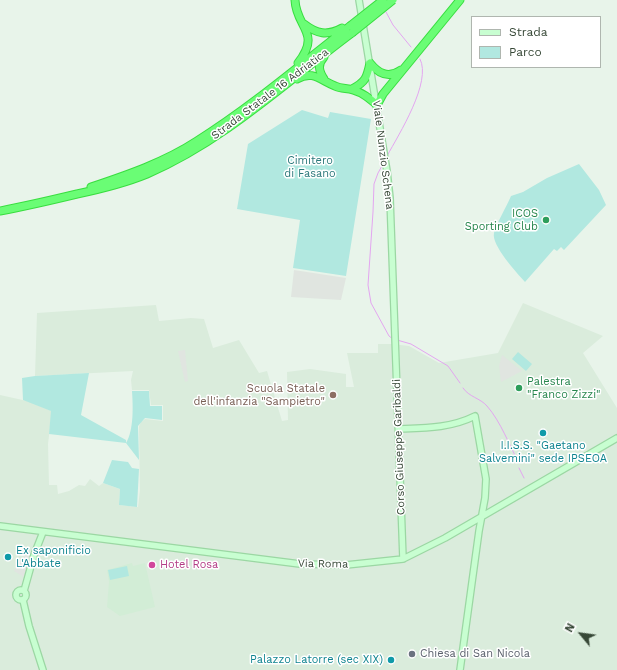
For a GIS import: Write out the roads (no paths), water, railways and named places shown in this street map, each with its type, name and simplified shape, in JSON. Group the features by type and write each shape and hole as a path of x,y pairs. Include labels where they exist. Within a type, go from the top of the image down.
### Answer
{"highway":[{"path":"295,0 299,17 313,30 325,33 335,32 351,27"},
{"name":"Strada Statale 16 Adriatica","path":"0,210 33,205 106,188 147,174 209,141 270,98 338,43 351,27 383,0"},
{"name":"Strada Statale 16 Adriatica","path":"0,206 92,187 146,167 196,142 227,121 351,27 393,0"},
{"path":"270,98 303,76 311,75 334,86 343,89 352,89 365,95 377,106 383,94 404,67 459,1"},
{"path":"272,86 298,64 305,53 308,42 307,31 303,22"},
{"path":"324,80 319,66 322,59 338,43"},
{"path":"370,63 377,71 384,74 396,74 404,67"},
{"path":"352,89 362,84 367,77 370,63"}],"street":[{"name":"Viale Nunzio Schena","path":"359,0 377,106 390,198 395,334"},
{"name":"Corso Giuseppe Garibaldi","path":"395,334 403,559"},
{"path":"399,429 440,428 466,421 475,416 486,478 485,498 460,670"},
{"name":"Via Roma","path":"0,526 300,564 346,565 403,559 445,538 617,438"},
{"path":"43,532 34,555 24,591 27,595 23,600 29,626 43,670"}],"waterway":[{"path":"386,12 393,25 411,47"},
{"path":"387,156 406,122 418,94 422,81 423,69 420,59"},
{"path":"383,164 374,184 368,285 371,303 389,336 393,339"},
{"path":"397,340 411,344 448,366 460,383"},
{"path":"463,388 465,391 484,403 492,412 501,426 519,463"},
{"path":"519,468 524,478"}],"place":[{"name":"ICOS Sporting Club","path":"546,220"},
{"name":"Palestra \"Franco Zizzi\"","path":"519,388"},
{"name":"Scuola Statale dell'infanzia \"Sampietro\"","path":"333,395"},
{"name":"I.I.S.S. \"Gaetano Salvemini\" sede IPSEOA","path":"543,433"},
{"name":"Ex saponificio L'Abbate","path":"8,557"},
{"name":"Hotel Rosa","path":"152,565"},
{"name":"Chiesa di San Nicola","path":"412,654"},
{"name":"Palazzo Latorre (sec XIX)","path":"391,660"}],"park label":[{"name":"Cimitero di Fasano","path":"310,167"}]}
